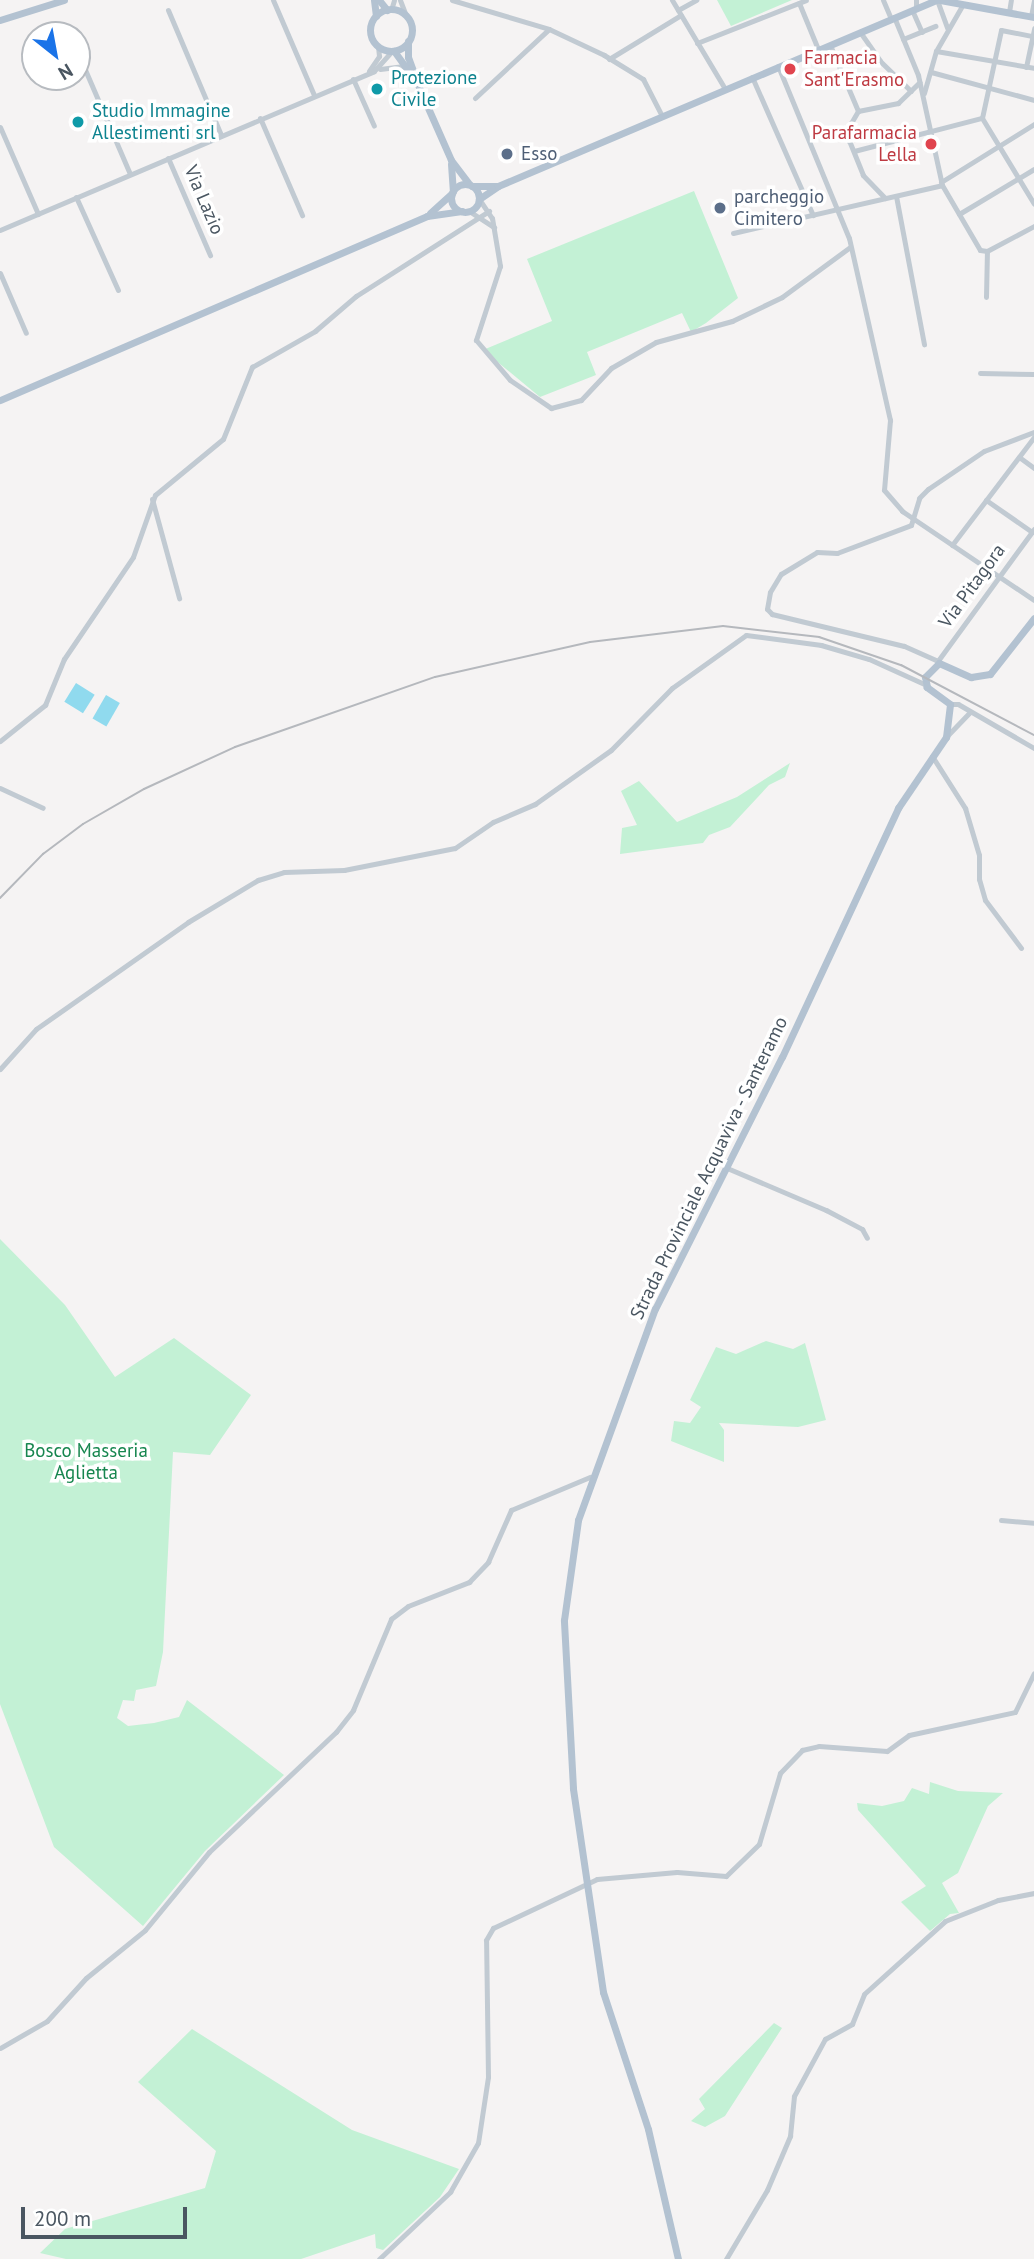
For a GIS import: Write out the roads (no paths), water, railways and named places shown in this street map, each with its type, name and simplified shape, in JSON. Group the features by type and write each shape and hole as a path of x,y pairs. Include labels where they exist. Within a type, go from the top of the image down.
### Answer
{"main road":[{"path":"0,20 64,0"},
{"path":"374,0 376,16 370,29 378,47 393,51 421,92"},
{"path":"379,0 389,10 406,16 411,27 408,57 421,92 451,160 479,200"},
{"path":"0,400 427,216 465,211 498,186 915,6 938,0 963,2 986,4 1032,16"},
{"path":"376,16 389,10"},
{"path":"393,51 408,41"},
{"path":"451,160 453,205 465,211"},
{"path":"427,216 452,192 470,185 498,186"},
{"path":"945,738 950,704 924,684 937,662 971,677 986,677 1000,665 1034,618"},
{"name":"Strada Provinciale Acquaviva - Santeramo","path":"678,2259 648,2129 603,1992 589,1881 570,1765 564,1620 578,1520 590,1477 652,1315 727,1167 883,837 945,738"}],"street":[{"path":"272,0 314,95"},
{"path":"389,10 394,0"},
{"path":"400,0 406,16"},
{"path":"452,0 549,29 609,59 643,79 662,116"},
{"path":"672,0 725,89"},
{"path":"609,59 696,0"},
{"path":"697,43 806,0"},
{"path":"883,0 903,38 920,82 942,184 984,251 986,297"},
{"path":"938,0 947,28"},
{"path":"1009,12 1011,0"},
{"path":"1032,16 1034,0"},
{"path":"924,96 936,51 963,2"},
{"path":"799,3 818,49"},
{"path":"915,6 922,32"},
{"path":"168,10 221,135"},
{"path":"903,38 935,26"},
{"path":"1032,36 1003,28 982,118 1034,204"},
{"path":"1026,67 1034,28"},
{"path":"475,98 549,29"},
{"path":"859,32 880,61 911,90"},
{"path":"830,44 858,111 849,132 853,151 863,175 885,198"},
{"path":"363,75 376,63 378,47"},
{"path":"374,71 393,51"},
{"path":"936,51 1034,68"},
{"path":"0,230 363,75 392,64 407,68"},
{"path":"778,66 839,209 850,247 889,413 884,490 916,520 1034,600"},
{"path":"931,72 1034,100"},
{"path":"752,77 813,215"},
{"path":"353,79 374,127"},
{"path":"858,111 898,103 920,82"},
{"path":"91,83 130,174"},
{"path":"260,118 302,215"},
{"path":"853,151 982,118"},
{"path":"733,233 942,184 1034,124"},
{"path":"0,127 38,214"},
{"name":"Via Lazio","path":"168,158 210,255"},
{"path":"959,214 1034,169"},
{"path":"488,192 488,208 500,247 500,276 477,328 476,340 510,380 551,408 581,400 611,368 656,342 732,321 782,298 850,247"},
{"path":"896,196 924,344"},
{"path":"76,197 118,290"},
{"path":"479,200 488,208"},
{"path":"0,741 45,705 64,659 133,557 152,499 223,439 255,364 315,331 362,292 483,217 488,208"},
{"path":"465,211 483,217 494,227"},
{"path":"984,251 1034,226"},
{"path":"0,273 26,332"},
{"path":"980,373 1034,374"},
{"path":"916,520 919,498 928,489 984,451 1034,435"},
{"path":"952,545 1034,435"},
{"path":"1019,457 1034,468"},
{"path":"152,499 179,598"},
{"path":"986,500 1033,531"},
{"path":"916,520 844,551 813,554 781,574 767,609 917,650 937,662"},
{"name":"Via Pitagora","path":"937,662 998,574 1033,531"},
{"path":"0,1069 36,1029 188,922 258,880 284,872 344,870 455,848 493,822 535,804 611,750 672,688 746,635 821,645 869,659 924,684"},
{"path":"950,704 970,712 1034,748"},
{"path":"945,738 970,712"},
{"path":"932,756 965,808 979,855 979,879 985,900 1021,948"},
{"path":"0,788 43,808"},
{"path":"727,1167 825,1210 862,1229 867,1238"},
{"path":"0,2048 47,2021 78,1985 145,1930 209,1852 336,1732 353,1710 379,1641 397,1614 469,1583 488,1562 513,1508 590,1477"},
{"path":"1001,1520 1034,1523"},
{"path":"379,2259 450,2192 478,2143 488,2077 488,1935 519,1912 589,1881 677,1872 726,1875 759,1844 780,1773 802,1750 819,1746 887,1751 906,1737 1014,1712 1034,1673"},
{"path":"726,2259 767,2190 790,2136 794,2096 825,2039 852,2024 864,1994 945,1921 998,1900 1034,1893"}],"water":[{"path":"76,683 95,695 83,713 64,702"},
{"path":"106,695 120,703 106,726 92,718"}],"railway":[{"path":"0,898 43,854 83,824 144,789 235,747 435,677 590,642 723,626 819,637 901,665 1034,735"}],"place":[{"name":"Farmacia Sant'Erasmo","path":"790,69"},
{"name":"Protezione Civile","path":"377,89"},
{"name":"Studio Immagine Allestimenti srl","path":"78,122"},
{"name":"Parafarmacia Lella","path":"931,144"},
{"name":"Esso","path":"507,154"},
{"name":"parcheggio Cimitero","path":"720,208"}],"park label":[{"name":"Bosco Masseria Aglietta","path":"86,1462"}]}
